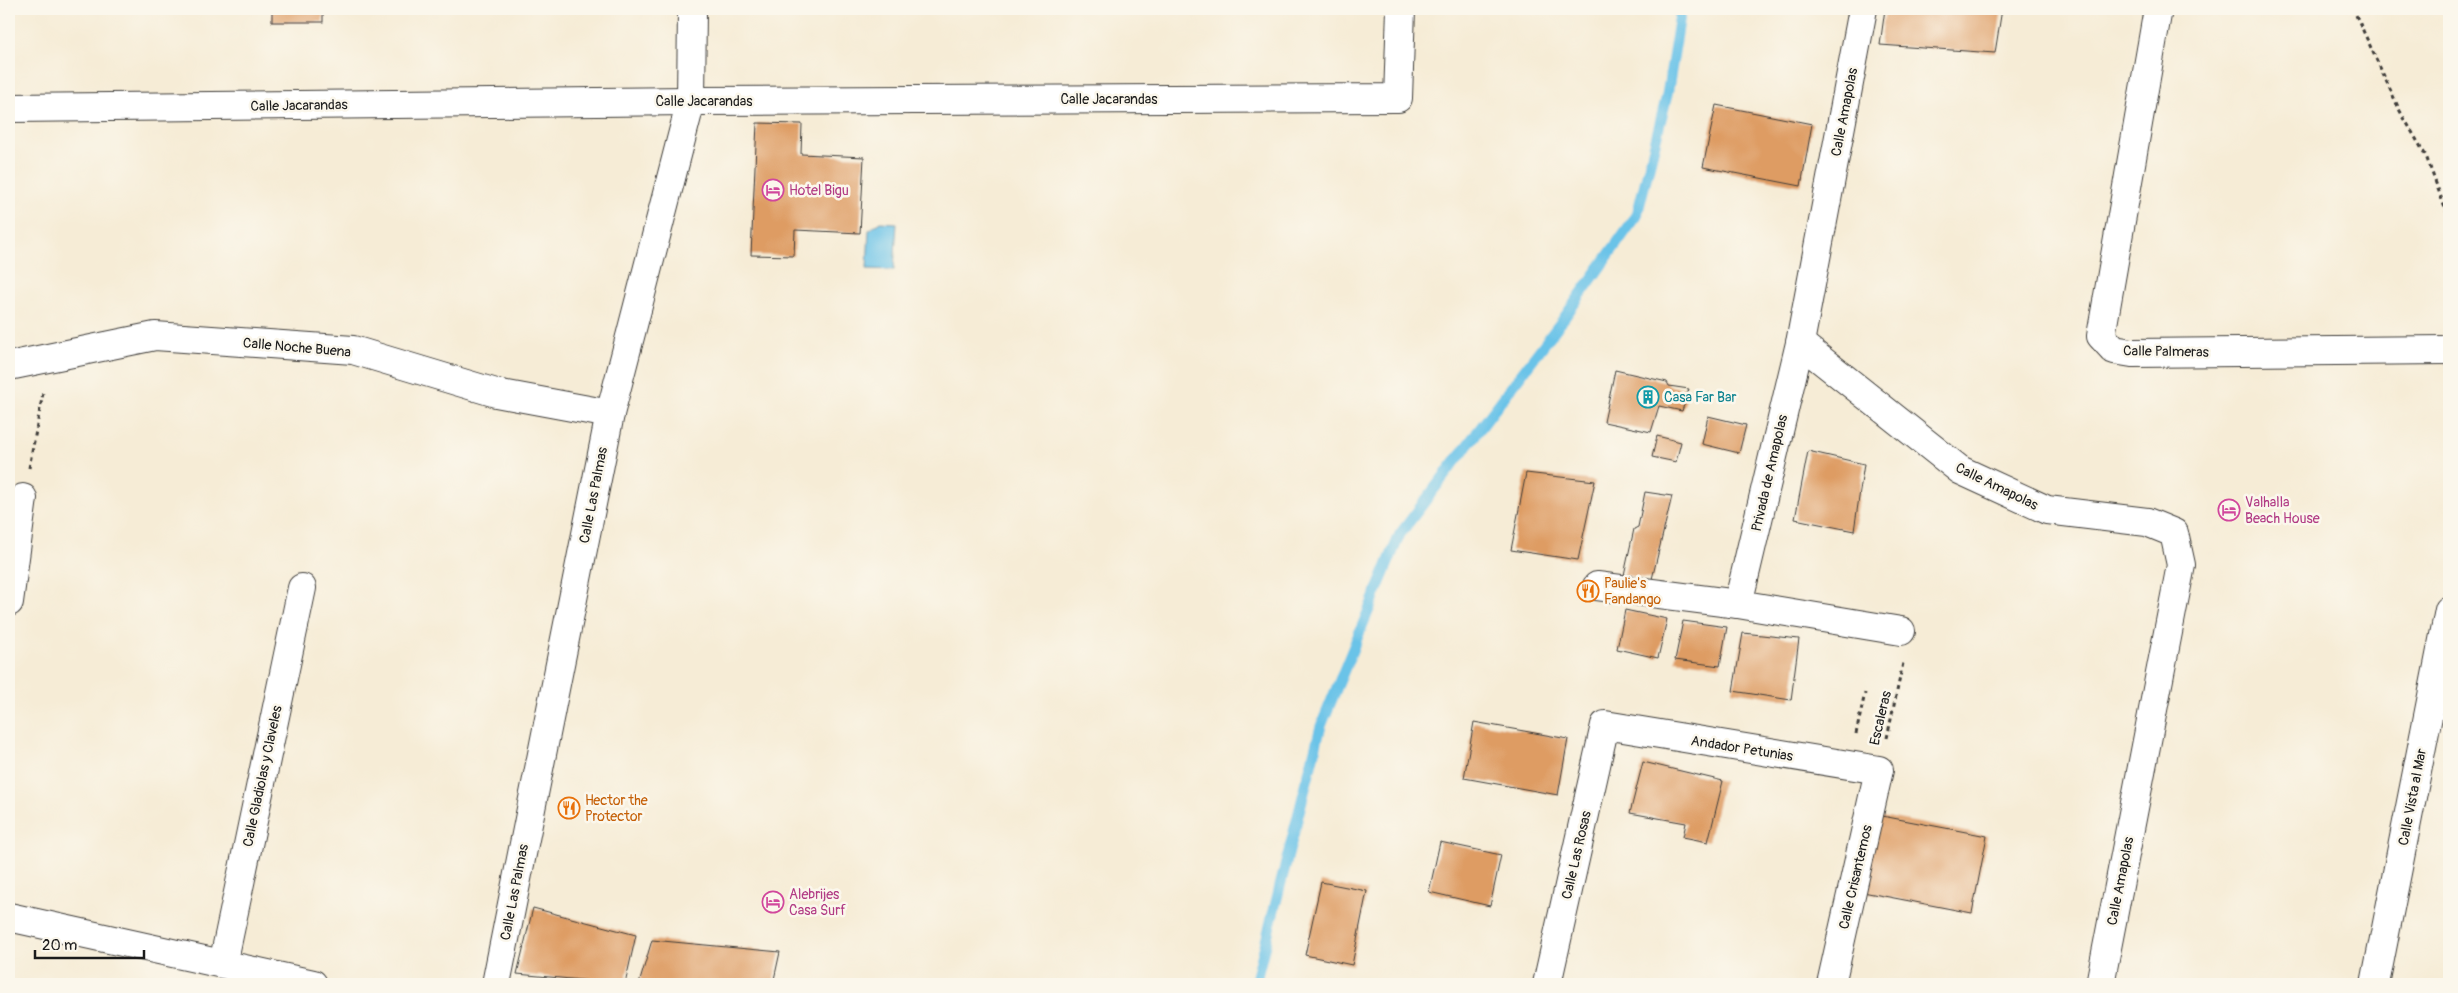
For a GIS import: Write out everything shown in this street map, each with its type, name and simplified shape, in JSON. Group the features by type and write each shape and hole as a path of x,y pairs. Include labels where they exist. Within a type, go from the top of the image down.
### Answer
{"street":[{"name":"Calle Las Palmas","path":"496,984 610,414 691,101 692,9"},
{"name":"Calle Jacarandas","path":"9,108 691,101 1398,98 1401,9"},
{"name":"Calle Amapolas","path":"1863,9 1800,343 1960,470 2047,510 2147,522 2174,533 2181,566 2100,984"},
{"name":"Calle Palmeras","path":"2158,9 2101,336 2114,350 2132,353 2449,350"},
{"name":"Calle Noche Buena","path":"9,366 50,356 155,336 353,350 496,393 610,414"},
{"name":"Privada de Amapolas","path":"1738,604 1800,343"},
{"path":"9,602 23,498"},
{"path":"1597,586 1738,604 1901,631"},
{"name":"Calle Gladiolas y Claveles","path":"223,964 302,588"},
{"name":"Calle Vista al Mar","path":"2375,984 2449,610"},
{"name":"Andador Petunias","path":"1605,725 1879,770"},
{"name":"Calle Las Rosas","path":"1547,984 1605,725"},
{"name":"Calle Crisantemos","path":"1831,984 1879,770"},
{"path":"9,917 313,984"}],"path":[{"path":"2351,9 2355,13 2400,111 2426,156 2449,218"},
{"path":"23,498 50,356"},
{"name":"Escaleras","path":"1879,770 1902,670"},
{"name":"Escaleras","path":"1856,735 1865,693"}],"water":[{"path":"880,222 897,223 894,270 867,269 869,230"}],"building":[{"path":"272,9 323,9 323,22 272,22"},
{"path":"1885,9 2002,9 1995,53 1880,45"},
{"path":"1716,105 1812,124 1801,186 1703,167"},
{"path":"757,123 802,124 801,154 864,157 860,233 795,230 794,256 751,255"},
{"name":"Casa Far Bar","path":"1615,370 1667,382 1669,386 1689,389 1682,411 1659,406 1651,432 1604,422"},
{"name":"Casa Far Bar","path":"1708,416 1746,425 1739,453 1702,444"},
{"path":"1657,436 1681,442 1676,462 1652,457"},
{"path":"1808,451 1864,464 1854,531 1795,519"},
{"path":"1526,473 1595,481 1578,560 1511,550"},
{"path":"1645,492 1672,496 1652,579 1624,575 1634,529 1638,527"},
{"path":"1625,610 1667,619 1658,658 1617,649"},
{"path":"1683,621 1727,627 1720,666 1675,660"},
{"path":"1743,633 1799,639 1791,700 1733,691"},
{"path":"1474,722 1568,739 1558,795 1464,778"},
{"path":"1643,762 1723,781 1708,842 1683,837 1686,823 1630,813"},
{"path":"1877,815 1987,836 1972,913 1863,892"},
{"path":"1440,842 1501,855 1490,906 1429,892"},
{"path":"1321,882 1367,891 1352,965 1305,955"},
{"path":"533,908 636,935 625,984 517,974"},
{"path":"652,940 780,952 773,984 639,984"}],"waterway":[{"path":"1255,984 1321,726 1400,534 1564,318 1637,215 1667,95 1681,9"}],"place":[{"name":"Hotel Bigu","path":"773,190"},
{"name":"Casa Far Bar","path":"1648,397"},
{"name":"Valhalla Beach House","path":"2229,510"},
{"name":"Paulie's Fandango","path":"1588,591"},
{"name":"Hector the Protector","path":"569,808"},
{"name":"Alebrijes Casa Surf","path":"773,902"}]}
